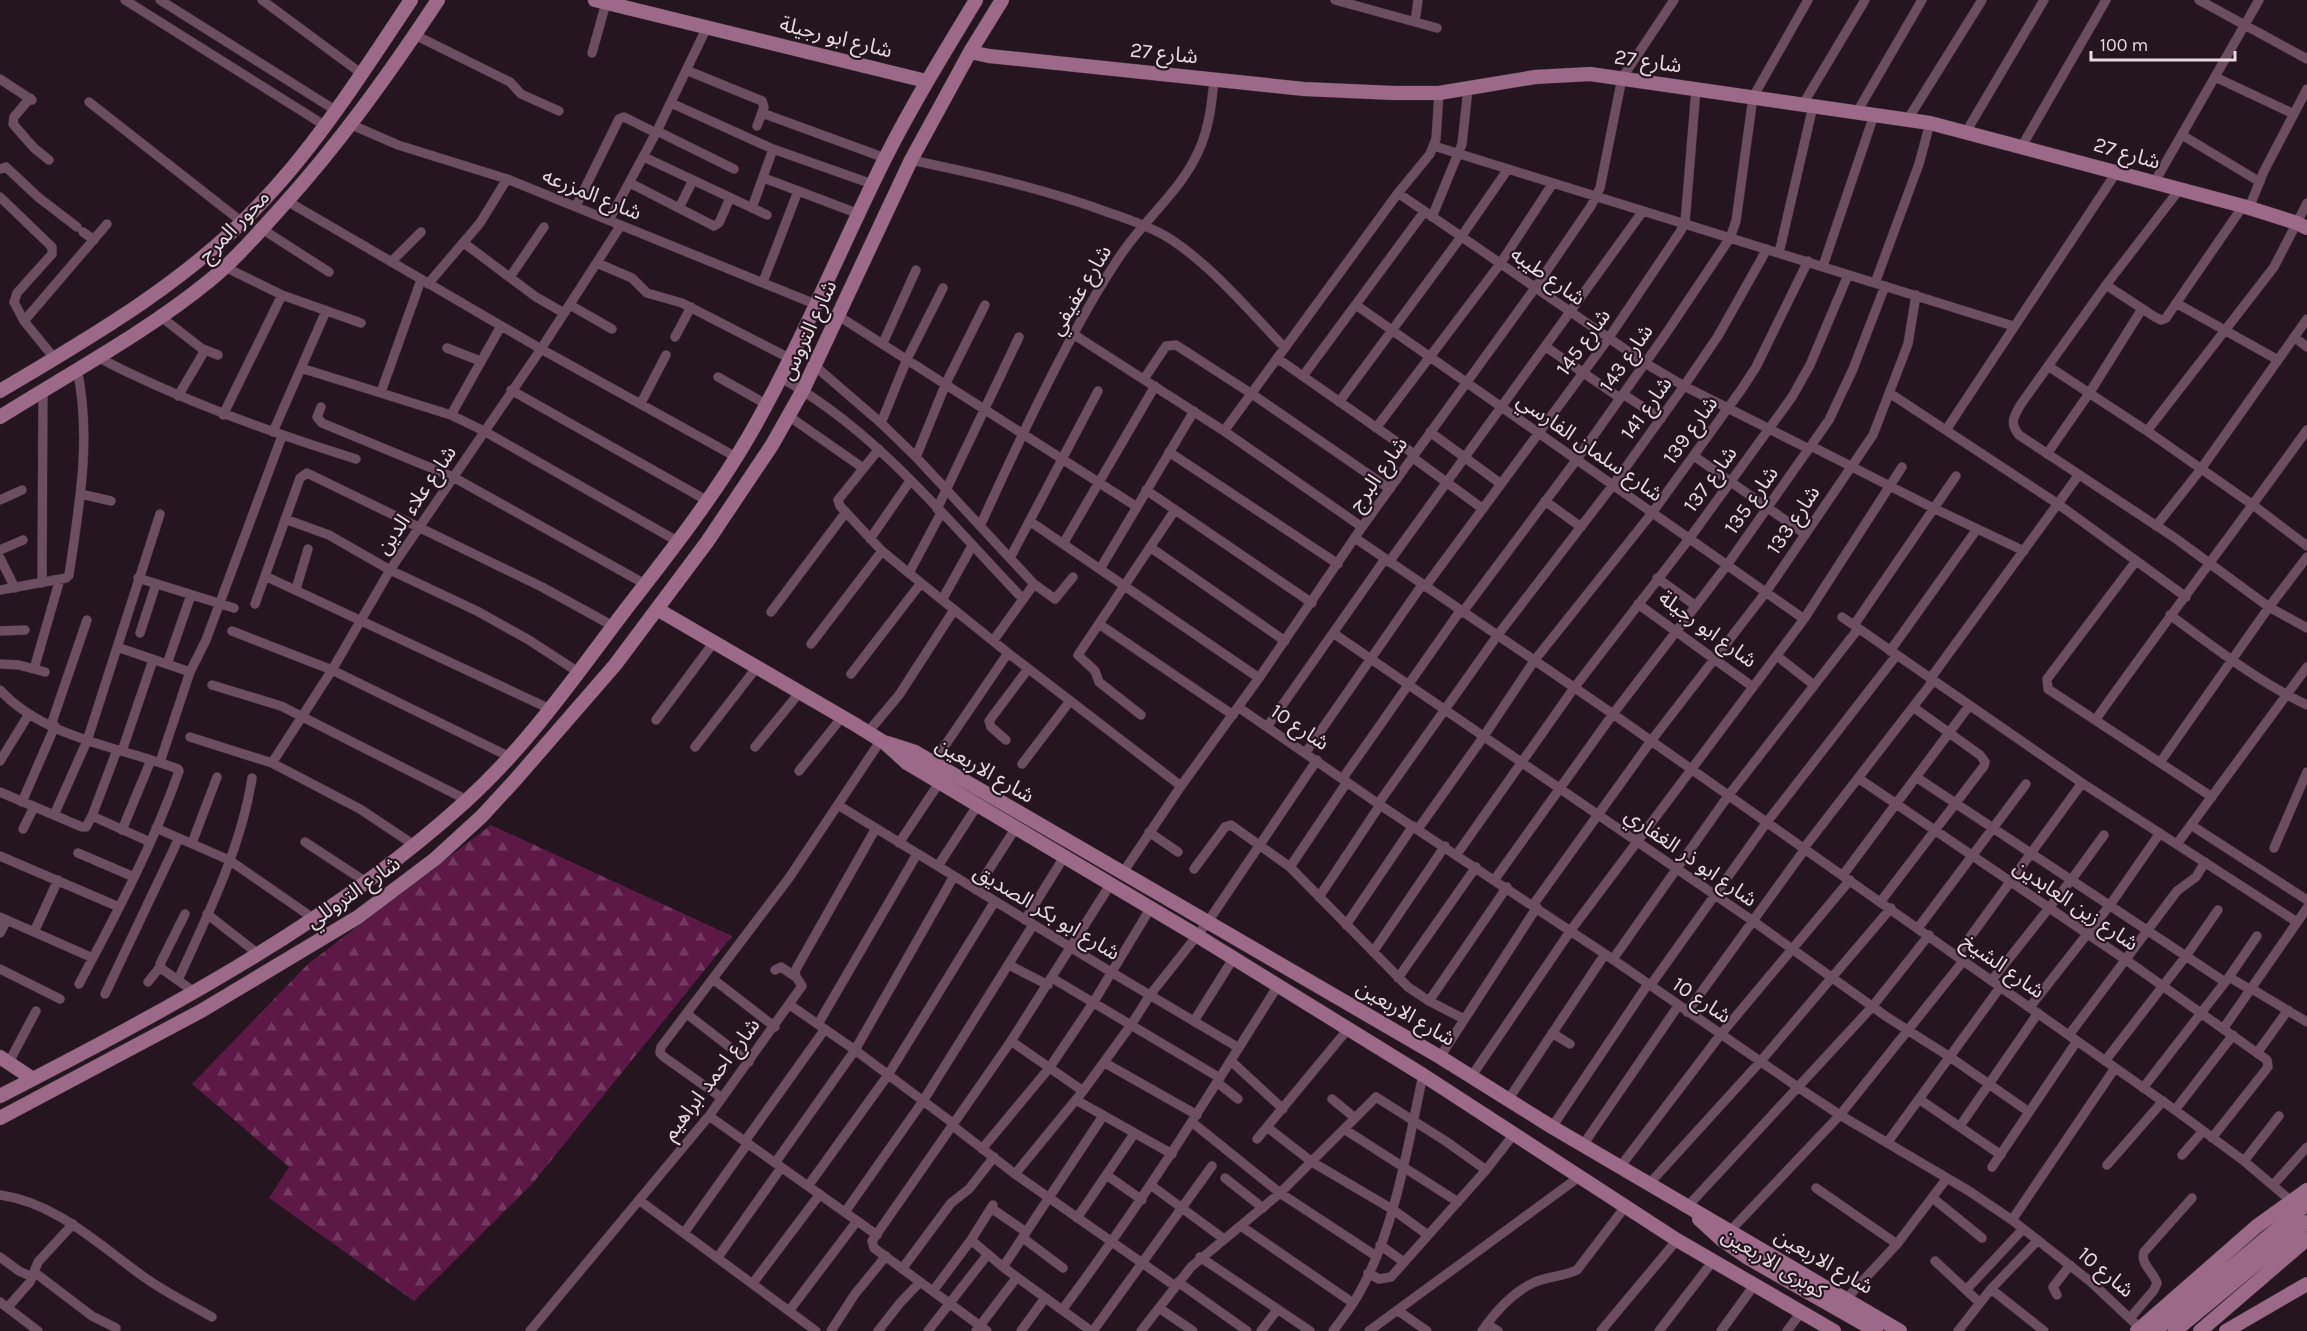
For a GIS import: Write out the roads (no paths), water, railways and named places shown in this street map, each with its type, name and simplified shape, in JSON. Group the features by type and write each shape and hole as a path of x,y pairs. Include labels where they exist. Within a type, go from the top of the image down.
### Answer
{"street":[{"path":"125,0 324,125"},
{"path":"160,0 335,110"},
{"path":"262,0 362,74"},
{"name":"محور المرج","path":"0,392 152,295 206,254 242,222 286,175 362,74 411,0"},
{"name":"محور المرج","path":"0,417 160,316 225,267 287,201 352,124 438,0"},
{"name":"شارع التروس","path":"645,584 736,457 789,358 885,158 926,81 976,0"},
{"path":"970,52 1002,0"},
{"path":"1335,0 1437,28"},
{"path":"1415,22 1418,0"},
{"path":"1622,78 1674,0"},
{"path":"1753,97 1808,0"},
{"path":"1779,253 1808,105 1864,0"},
{"path":"1857,112 1922,0"},
{"path":"1908,119 1982,0"},
{"path":"1966,132 2044,0"},
{"path":"2022,146 2106,0"},
{"path":"2199,0 2306,57"},
{"path":"2154,183 2259,0"},
{"path":"592,53 601,2"},
{"name":"شارع ابو رجيلة","path":"601,2 926,81"},
{"path":"609,220 657,132 707,27"},
{"path":"415,35 510,82 521,94 559,111"},
{"name":"شارع التروس","path":"657,609 735,502 790,417 911,160 970,52"},
{"name":"شارع 27","path":"970,52 989,56 1304,89 1439,93 1565,74 1622,78 1930,123 2246,207 2302,225"},
{"path":"687,70 759,99 763,104 757,126"},
{"path":"265,87 275,71"},
{"path":"2215,77 2294,114"},
{"name":"شارع البرج","path":"1122,874 1181,786 1312,603 1362,527 1534,288 1596,196 1622,78"},
{"path":"0,79 31,99 14,117 13,124 34,148 49,160"},
{"name":"شارع عفيفي","path":"980,526 1023,433 1073,334 1113,267 1189,170 1200,149 1207,128 1214,79"},
{"path":"1303,376 1356,304 1428,214 1459,153 1468,89"},
{"name":"شارع 145","path":"1306,752 1424,586 1608,339 1685,222 1696,89"},
{"path":"2106,285 2161,320 2166,318 2246,207 2307,89"},
{"path":"1224,431 1434,146 1439,93"},
{"name":"شارع 143","path":"1290,867 1408,685 1577,459 1730,238 1736,221 1753,97"},
{"path":"89,102 242,222"},
{"path":"671,102 773,149 872,184"},
{"path":"762,113 885,158"},
{"path":"1823,266 1875,115"},
{"path":"576,206 619,119 624,117 734,169"},
{"path":"1875,283 1918,164 1930,123"},
{"name":"شارع المزرعه","path":"352,124 398,145 507,179 815,304"},
{"path":"2182,135 2260,182"},
{"path":"1434,146 1685,222 2013,326"},
{"path":"752,208 773,149"},
{"path":"644,157 767,215"},
{"path":"911,160 1003,179 1089,205 1170,239 1195,257 1285,348"},
{"path":"0,169 6,167 38,197 94,240"},
{"path":"1339,402 1393,331 1508,169"},
{"path":"1946,430 2116,173"},
{"path":"764,178 858,214"},
{"path":"381,392 425,282 464,243 507,179"},
{"path":"679,208 693,180"},
{"path":"630,183 716,226 730,198"},
{"path":"1376,428 1500,264 1553,183"},
{"path":"2179,190 2106,285 2048,366 2013,418 2013,428 2019,435 2156,526 2269,607 2307,628"},
{"path":"763,282 798,191"},
{"name":"شارع طيبه","path":"1398,193 1608,339 1684,386 2024,551"},
{"path":"0,197 53,250 14,297 15,307 24,321 55,359"},
{"path":"287,201 501,326 736,457"},
{"path":"2147,431 2274,267 2302,225 2307,203"},
{"path":"1267,727 1333,633 1503,407 1643,211"},
{"path":"24,321 107,224"},
{"name":"شارع علاء الدين","path":"272,763 332,670 390,570 511,390 542,349 621,225"},
{"path":"510,277 544,227"},
{"path":"262,229 329,272"},
{"path":"391,262 421,232"},
{"path":"464,243 536,297 612,329"},
{"name":"شارع 141","path":"1319,897 1379,805 1497,636 1613,485 1684,386 1718,336 1767,249"},
{"name":"شارع 139","path":"1346,925 1415,827 1484,736 1534,661 1652,513 1728,408 1756,367 1808,261"},
{"path":"597,262 632,278 647,293 691,307 789,358"},
{"path":"225,267 282,295 360,323"},
{"path":"883,343 916,270"},
{"name":"شارع 137","path":"1457,854 1574,688 1689,539 1802,381 1848,275"},
{"name":"شارع 135","path":"1495,879 1613,714 1727,565 1810,447 1842,395 1885,286"},
{"path":"881,423 907,359 943,288"},
{"path":"223,415 282,295"},
{"name":"شارع 133","path":"1440,1057 1535,906 1598,815 1651,741 1766,592 1873,435 1891,394 1908,344 1916,295"},
{"path":"2176,303 2277,360"},
{"name":"شارع سلمان الفارسي","path":"1356,304 1804,619"},
{"path":"916,457 946,383 985,306"},
{"path":"675,337 691,307"},
{"path":"2047,454 2090,392 2142,309"},
{"path":"122,830 155,761 190,672 201,652 301,368 326,310"},
{"path":"837,315 1137,507"},
{"path":"160,316 203,349 218,355"},
{"path":"2156,526 2201,469 2307,319"},
{"path":"451,415 501,326"},
{"path":"1073,334 1224,431 1362,527"},
{"path":"909,573 939,511 946,489 1019,337"},
{"path":"2294,337 2307,347"},
{"path":"1144,379 1166,346 1173,343 1390,489"},
{"path":"1546,346 1583,372 1661,419"},
{"path":"447,348 480,361"},
{"path":"178,396 203,355 203,349"},
{"path":"641,403 666,355"},
{"path":"97,357 223,415 356,459"},
{"path":"1278,358 1483,509"},
{"path":"815,366 881,423 916,457 1034,584 1055,599 1073,577"},
{"path":"2048,366 2147,431 2307,546"},
{"path":"301,368 451,415 484,431 677,541"},
{"path":"0,590 68,578 81,494 85,427 78,369"},
{"path":"717,377 766,404"},
{"path":"779,377 803,390 879,449 1023,599"},
{"path":"1063,544 1155,386"},
{"path":"42,583 43,390"},
{"path":"511,390 706,500"},
{"path":"1010,558 1098,391"},
{"path":"1891,394 2058,504 2186,597"},
{"path":"321,407 317,417 322,423 453,477 645,584"},
{"path":"1101,569 1194,411"},
{"path":"790,417 863,468"},
{"path":"2096,719 2307,430"},
{"path":"1430,432 1501,484"},
{"path":"879,449 838,500 843,509 882,551 921,583 1028,669 1181,786"},
{"path":"1169,452 1338,564"},
{"path":"1694,456 1805,534"},
{"path":"1471,1077 1571,930 1804,619 1902,467"},
{"path":"255,604 300,478 304,474 542,587 613,627"},
{"path":"1508,1100 1552,1033 1609,956 1728,796 1815,686 1956,476"},
{"path":"1687,1012 1804,848 1913,707 2078,476"},
{"path":"870,539 910,481"},
{"path":"0,500 22,490"},
{"path":"1146,490 1312,603"},
{"path":"81,494 111,501"},
{"path":"1545,501 1581,527"},
{"path":"771,612 843,509"},
{"path":"1141,715 1099,682 1095,671 1080,658 1078,653 1175,510"},
{"path":"54,815 87,741 160,514"},
{"path":"285,519 328,535 390,570 503,625 578,672"},
{"path":"1030,522 1259,678"},
{"path":"1552,1127 1649,985 1893,653 1977,529"},
{"name":"شارع الشيخ","path":"1355,538 1881,901 2163,1101 2244,1161 2290,1200"},
{"path":"0,550 23,540"},
{"path":"942,600 972,546"},
{"path":"1150,547 1285,640"},
{"path":"296,590 308,549"},
{"path":"811,644 882,551"},
{"path":"2160,761 2307,557"},
{"path":"0,558 15,588"},
{"path":"2136,561 2048,679 2048,688 2212,797"},
{"path":"265,576 550,709"},
{"path":"138,578 234,608"},
{"path":"1658,578 1696,606"},
{"path":"34,669 60,579"},
{"path":"851,674 921,583"},
{"path":"140,633 156,584"},
{"name":"شارع التروللي","path":"0,1096 193,991 257,953 366,882 414,845 467,800 510,757 550,709 645,584"},
{"path":"993,641 1034,584"},
{"path":"167,664 191,595"},
{"name":"شارع ابو رجيلة","path":"1638,604 1753,687"},
{"name":"شارع الاربعين","path":"657,609 883,741 907,763 939,783 1196,935 1423,1075 1677,1240 1802,1311 1819,1327 1834,1331"},
{"name":"شارع التروللي","path":"0,1118 201,1011 331,935 410,880 459,838 542,750 603,679 657,609"},
{"path":"868,732 900,695 954,610"},
{"path":"2170,615 2232,660 2307,705"},
{"path":"1842,617 2082,783 2297,922"},
{"path":"22,802 53,725 87,620"},
{"name":"شارع 10","path":"1099,624 1236,711 1267,727 1306,752 1379,805 1571,930 1678,1006 1840,1115 1947,1178 2012,1220 2131,1317 2139,1329"},
{"path":"0,631 25,630"},
{"path":"232,631 332,670 510,757"},
{"name":"شارع ابو ذر الغفاري","path":"1333,633 1675,870 1753,921 1872,1007 1950,1057 2029,1112"},
{"path":"656,720 714,642"},
{"path":"117,647 190,672"},
{"path":"933,763 1008,653"},
{"path":"1777,656 1815,686"},
{"path":"0,792 84,828 88,825 153,660"},
{"path":"0,664 19,665 45,672"},
{"path":"695,747 757,667"},
{"path":"2177,844 2307,667"},
{"path":"1006,741 991,728 990,718 1028,669"},
{"path":"212,685 274,703 467,800"},
{"path":"755,747 800,692"},
{"path":"1,695 29,714 87,741 176,768 179,773 134,877 79,984"},
{"path":"1022,764 1070,700"},
{"path":"1620,1167 1721,1034 1793,950 1847,877 1896,804 1969,706"},
{"path":"1881,901 1985,762 1980,755 1913,707"},
{"path":"0,761 29,714"},
{"path":"799,771 842,717"},
{"path":"190,737 272,763 360,809 414,845"},
{"path":"524,739 542,750"},
{"path":"722,1098 664,1057 660,1053 661,1047 789,878 883,741"},
{"name":"شارع الاربعين","path":"883,741 915,752 1440,1057 1552,1127 1900,1331"},
{"path":"1015,1174 1105,1063 1150,995 1207,923 1317,760"},
{"path":"2274,848 2307,772"},
{"path":"192,843 217,777"},
{"path":"1916,777 1995,827 2186,956 2307,1022"},
{"path":"178,980 229,860 246,808 252,778"},
{"name":"شارع زين العابدين","path":"1858,778 2010,883 2088,933 2267,1060 2268,1067 2212,1138"},
{"path":"899,843 939,783"},
{"path":"1730,1231 1840,1115 1909,1031 2010,883 2082,783"},
{"path":"1918,928 2026,784"},
{"name":"شارع ابو بكر الصديق","path":"838,805 1239,1048"},
{"path":"938,866 977,806"},
{"path":"23,830 34,807"},
{"path":"92,816 150,842"},
{"path":"1194,869 1226,825 1231,825 1290,867 1408,987 1464,1019"},
{"path":"2192,825 2307,900"},
{"path":"156,828 229,860 313,918"},
{"name":"شارع احمد ابراهيم","path":"530,1331 709,1116 775,1027 802,986 796,977 796,969 876,828"},
{"path":"976,890 1015,829"},
{"path":"1149,832 1178,852"},
{"path":"1960,1126 2034,1010 2160,833"},
{"path":"1992,980 2104,835"},
{"path":"105,994 179,838"},
{"path":"305,842 366,882"},
{"path":"1373,952 1445,846"},
{"path":"78,853 134,877"},
{"path":"684,1233 821,1027 917,854"},
{"path":"0,856 119,907"},
{"path":"845,1212 923,1101 1009,964 1064,857"},
{"path":"1992,1167 2029,1112 2073,1038 2126,960 2177,891 2196,877 2205,862"},
{"path":"1398,978 1476,867"},
{"path":"718,1257 855,1050 954,876"},
{"path":"34,932 58,880"},
{"path":"1017,1278 981,1329 873,1246 872,1241 1011,1041 1110,885"},
{"path":"1430,1001 1506,887"},
{"path":"808,1186 888,1075 995,901"},
{"path":"1649,1184 1760,1062 1890,908"},
{"path":"2223,1029 2307,908"},
{"path":"982,1149 1050,1067 1093,1003 1149,909"},
{"path":"2105,1061 2164,986 2218,910"},
{"path":"148,982 160,967 160,961 185,914"},
{"path":"207,914 257,953"},
{"path":"0,933 3,918 93,958"},
{"path":"1688,1206 1872,1007 1929,936"},
{"path":"2143,1088 2258,936"},
{"path":"1194,1022 1233,959"},
{"path":"1009,964 1050,981 1131,1025 1219,1081 1238,1099"},
{"path":"160,967 193,991"},
{"path":"775,970 782,968 796,977"},
{"path":"0,969 60,999"},
{"path":"713,979 775,1027"},
{"path":"1887,1143 2001,986"},
{"path":"1062,1310 1113,1243 1152,1186 1277,987"},
{"path":"790,1005 923,1101 1015,1174 1143,1264 1247,1331"},
{"path":"1583,1145 1678,1006"},
{"path":"2257,1053 2288,1010"},
{"path":"33,1079 4,1059 36,1011"},
{"path":"687,1014 749,1062"},
{"path":"1257,1139 1348,1029"},
{"path":"1552,1033 1570,1044"},
{"path":"2175,1110 2233,1035"},
{"path":"1011,1041 1083,1091"},
{"path":"1231,1061 1283,1109"},
{"path":"1105,1063 1195,1119 1280,1193 1376,1256"},
{"path":"2012,1220 2115,1068"},
{"path":"1333,1331 1353,1303 1380,1245 1392,1209 1423,1075"},
{"path":"1141,1331 1200,1257 1280,1193 1376,1097 1464,1153 1486,1170"},
{"path":"1332,1099 1355,1118"},
{"path":"1919,1099 2001,1155"},
{"path":"1076,1100 1172,1154"},
{"path":"2107,1165 2163,1101"},
{"path":"709,1116 877,1235"},
{"path":"1003,1267 1103,1116"},
{"path":"2244,1161 2279,1116"},
{"path":"1268,1127 1312,1162 1392,1209 1428,1235"},
{"path":"1344,1129 1458,1202"},
{"path":"2182,1155 2204,1131"},
{"path":"1077,1218 1108,1176 1134,1134"},
{"path":"1368,1273 1373,1277 1385,1279 1391,1277 1486,1170 1514,1134"},
{"path":"2273,1185 2307,1147"},
{"path":"902,1269 951,1203 969,1189 994,1157"},
{"path":"971,1240 1017,1278 1092,1331 1184,1208 1212,1166"},
{"path":"1108,1176 1142,1200"},
{"path":"1369,1331 1579,1177"},
{"path":"1225,1178 1263,1208"},
{"path":"1846,1299 1898,1244 1934,1199 1947,1178"},
{"path":"1152,1186 1224,1239"},
{"path":"1816,1188 1898,1244"},
{"path":"2139,1329 2257,1226 2290,1200 2307,1190"},
{"path":"753,1283 820,1194"},
{"path":"0,1195 22,1199 47,1209 73,1224 145,1278 212,1317"},
{"path":"2131,1317 2154,1290 2157,1283 2154,1275 2144,1264 2142,1257 2144,1252 2192,1198"},
{"path":"1934,1199 1982,1238"},
{"path":"639,1200 816,1331"},
{"path":"2155,1331 2307,1204"},
{"name":"كوبرى الاربعين","path":"1688,1206 1710,1230 1735,1249 1876,1331"},
{"path":"933,1291 992,1207 1063,1268"},
{"path":"1498,1331 1484,1327 1520,1290 1533,1283 1568,1275 1578,1270 1625,1207"},
{"path":"789,1311 857,1221"},
{"path":"2175,1331 2307,1222"},
{"path":"38,1331 4,1304 33,1275 38,1262 73,1224"},
{"path":"1241,1226 1353,1303"},
{"path":"1966,1290 2024,1229"},
{"path":"2200,1331 2307,1239"},
{"path":"1601,1331 1677,1240"},
{"name":"كوبرى الاربعين","path":"1677,1240 1707,1247 1847,1331"},
{"path":"1958,1331 1991,1289 2038,1240"},
{"path":"1380,1245 1404,1262"},
{"path":"928,1331 988,1254"},
{"path":"831,1331 855,1294 886,1256"},
{"path":"0,1257 20,1271 33,1275 92,1316 116,1328"},
{"path":"1200,1257 1310,1331"},
{"path":"1659,1331 1713,1261"},
{"path":"1935,1261 1980,1303"},
{"path":"2057,1295 2053,1287 2070,1265"},
{"path":"878,1331 920,1282"},
{"path":"1721,1331 1755,1284"},
{"path":"2226,1331 2307,1284"},
{"path":"1991,1289 2044,1331"},
{"path":"1021,1331 1045,1298"},
{"path":"1159,1308 1193,1331"},
{"path":"1261,1331 1277,1310"},
{"path":"1397,1310 1427,1331"},
{"path":"1786,1331 1802,1311"}]}
